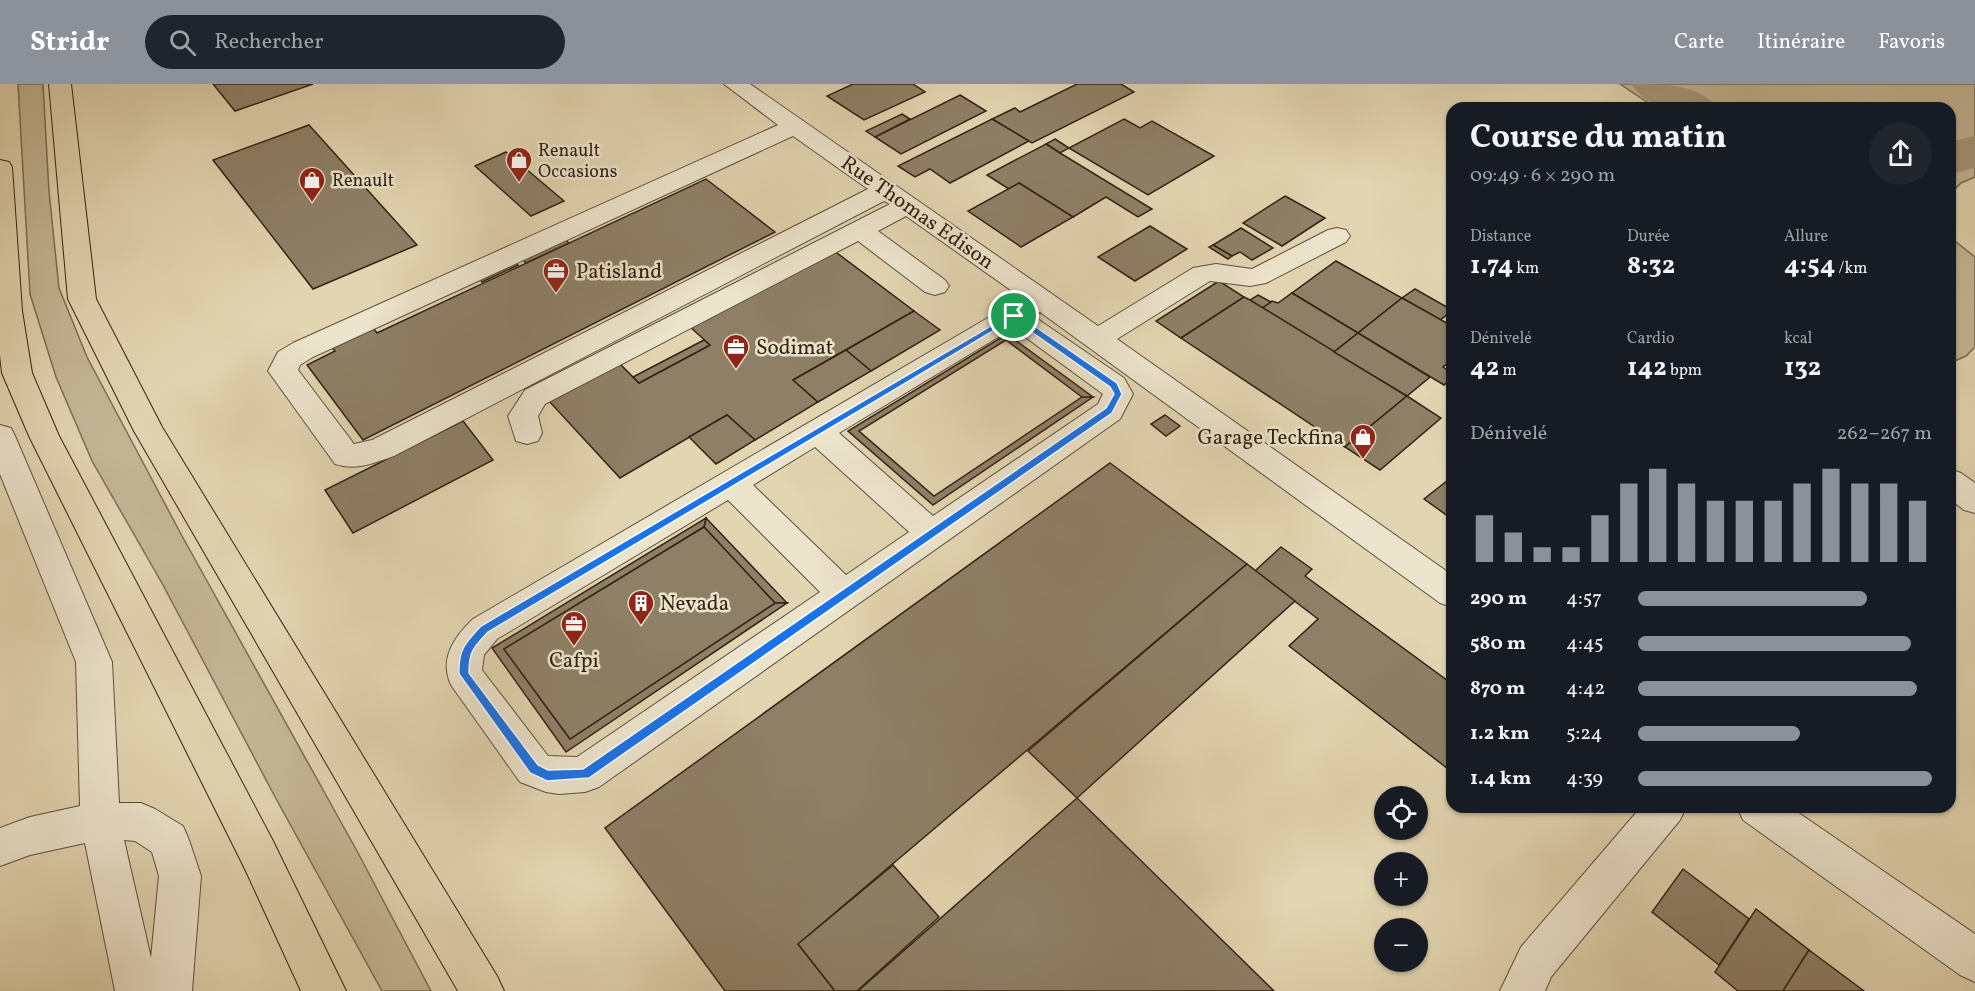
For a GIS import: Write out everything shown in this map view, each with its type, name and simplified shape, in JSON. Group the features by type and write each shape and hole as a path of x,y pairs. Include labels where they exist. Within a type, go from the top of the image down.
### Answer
{"highway":[{"path":"60,84 82,299 148,431 482,991"},
{"path":"0,167 8,310 17,373 44,436 259,855 324,991"}],"street":[{"name":"Rue Thomas Edison","path":"735,84 1041,299 1446,589"},
{"path":"795,126 303,350 288,359 283,370 346,456 361,455 383,448 897,197"},
{"path":"527,434 524,416 535,397 860,230 897,197"},
{"path":"860,230 935,286"},
{"path":"1097,339 1202,274 1210,272 1244,279 1257,277 1337,237"},
{"path":"1014,316 1114,385 1118,394 1109,411 585,774 547,776 534,769 464,674 464,657 470,644 485,629 1041,299"},
{"path":"818,432 932,534"},
{"path":"0,436 94,662 100,821 137,991"},
{"path":"732,483 844,594"},
{"path":"1956,486 1975,501"},
{"path":"1522,991 1536,962 1661,813"},
{"path":"1766,813 1975,960"},
{"path":"0,847 30,836 100,821 141,822 169,840 180,876 170,991"}],"shaded area":[{"path":"18,84 43,84 49,192 59,288 87,357 182,536 357,851 431,991 382,991 274,795 163,585 92,461 56,377 30,294"},
{"path":"1620,84 1975,84 1975,177 1961,183 1956,188 1956,102 1647,102"},
{"path":"1956,242 1975,257 1975,347 1966,356 1956,360"}],"building":[{"path":"213,84 313,84 235,111"},
{"path":"853,84 913,84 925,92 864,120 827,96"},
{"path":"1077,84 1121,84 1134,92 1032,143 992,119 1015,108 1020,112"},
{"path":"960,95 986,111 901,154 875,137"},
{"path":"902,114 910,119 875,137 866,131"},
{"path":"992,119 1029,141 950,183 930,169 915,177 898,166"},
{"path":"1124,119 1140,128 1152,121 1214,156 1148,195 1069,148"},
{"name":"Renault","path":"309,125 417,245 313,289 213,160"},
{"path":"1055,139 1069,148 1060,153 1046,144"},
{"path":"1046,144 1152,209 1138,217 1106,197 1073,217 1019,183 1009,189 987,175"},
{"name":"Renault Occasions","path":"506,152 564,201 531,216 475,166"},
{"name":"Patisland","path":"706,179 775,232 363,440 307,365 335,351 330,345 372,326 377,333"},
{"path":"1019,183 1073,217 1021,247 968,211"},
{"path":"1285,196 1325,218 1282,246 1243,223"},
{"path":"1150,226 1187,249 1135,281 1098,257"},
{"path":"1241,228 1273,248 1252,260 1240,252 1232,256 1213,245"},
{"path":"561,236 569,243 526,263 519,256"},
{"path":"1213,245 1232,256 1228,259 1209,247"},
{"name":"Sodimat","path":"833,250 914,311 793,380 818,402 755,440 727,415 620,478 548,400 619,363 639,383 710,345 689,326"},
{"path":"511,259 518,265 482,282 476,274"},
{"path":"1336,261 1402,298 1358,333 1292,293"},
{"path":"1219,281 1244,297 1181,338 1156,321"},
{"path":"1415,289 1446,307 1446,316 1440,320 1402,298"},
{"path":"1292,293 1358,333 1334,352 1262,308 1272,301 1278,303"},
{"path":"1258,295 1271,302 1262,308 1250,300"},
{"path":"1244,297 1407,396 1345,447 1181,338"},
{"path":"1402,298 1446,323 1446,365 1443,367 1446,369 1446,383 1444,385 1358,333"},
{"path":"914,311 940,330 871,371 846,350"},
{"path":"1358,333 1430,377 1407,396 1334,352"},
{"path":"1007,334 1006,340 859,431 934,496 1082,397 1093,397 933,505 848,431"},
{"path":"1007,334 1093,397 1082,397 1006,340"},
{"path":"704,340 710,345 639,383 633,377"},
{"path":"846,350 871,371 818,402 793,380"},
{"path":"1407,396 1441,418 1380,470 1345,447"},
{"path":"727,415 755,440 716,464 689,437"},
{"path":"1165,415 1180,426 1166,436 1151,424"},
{"path":"463,421 493,460 353,533 325,490"},
{"path":"1110,463 1247,564 798,944 835,991 725,991 605,828"},
{"path":"1446,482 1446,515 1424,499"},
{"path":"706,518 787,603 775,603 704,527"},
{"path":"706,518 704,527 504,649 570,739 775,603 787,603 566,752 492,648"},
{"name":"Nevada","path":"704,527 775,603 570,739 504,649"},
{"path":"1281,547 1312,569 1305,576 1446,680 1446,767 1289,646 1318,619 1255,571"},
{"path":"1247,564 1295,601 1077,798 1028,751"},
{"path":"1077,798 1274,991 858,991"},
{"path":"893,865 939,917 857,991 835,991 798,944"},
{"path":"1683,869 1749,919 1719,965 1652,912"},
{"path":"1756,909 1809,950 1783,991 1738,991 1715,972"},
{"path":"1809,950 1864,991 1783,991"}],"waterway":[{"path":"1656,84 1684,102"},
{"path":"1956,157 1975,152"}],"place":[{"name":"Renault Occasions","path":"519,183"},
{"name":"Renault","path":"312,203"},
{"name":"Patisland","path":"556,294"},
{"name":"Sodimat","path":"736,370"},
{"name":"Garage Teckfina","path":"1363,460"},
{"name":"Nevada","path":"641,626"},
{"name":"Cafpi","path":"574,647"}],"route":[{"path":"1014,316 1114,385 1118,394 1109,411 585,774 565,777 547,776 534,769 464,674 464,657 470,644 485,629 1014,316"}]}
